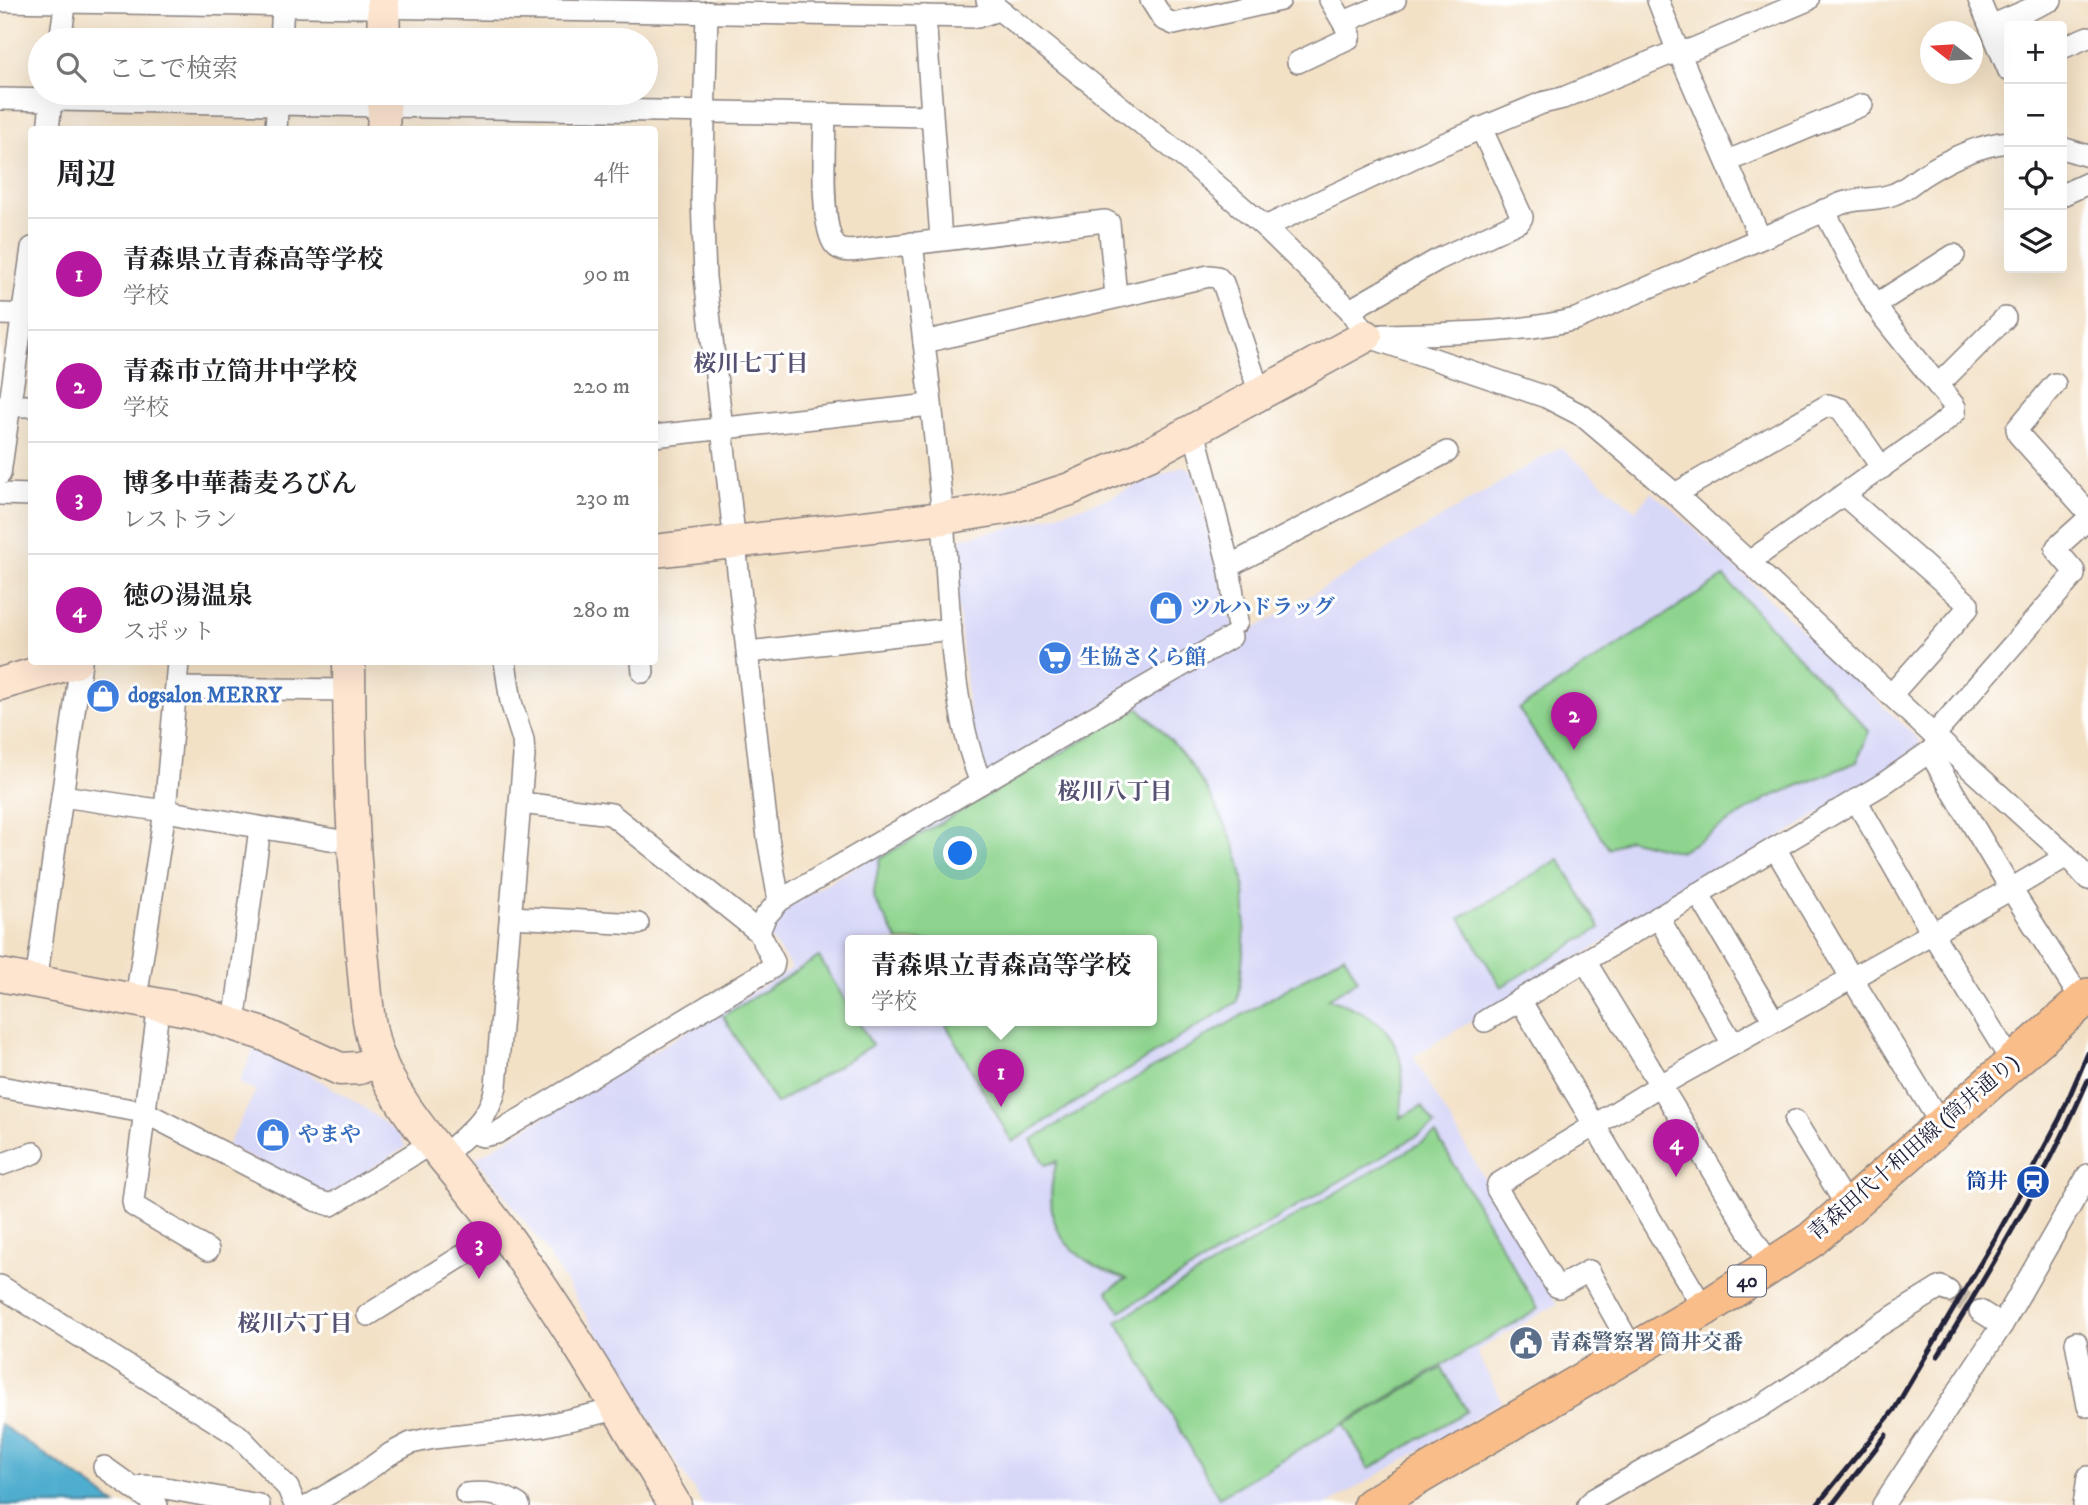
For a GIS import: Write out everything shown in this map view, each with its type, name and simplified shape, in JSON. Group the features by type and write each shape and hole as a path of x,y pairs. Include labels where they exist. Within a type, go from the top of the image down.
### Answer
{"main road":[{"name":"青森田代十和田線 (筒井通り)","path":"1370,1505 1704,1309 1811,1240 2085,998"}],"street":[{"path":"1150,0 1163,19 1174,24 1280,0"},
{"path":"1298,62 1349,38 1350,34 1344,22 1330,0"},
{"path":"1344,22 1395,0"},
{"path":"1658,0 1760,238"},
{"path":"1265,227 1481,128 1542,103 1607,81 1667,55 1679,53 1808,0"},
{"path":"1979,0 2004,58"},
{"path":"1991,26 2051,0"},
{"path":"0,1 629,6 707,12 977,17 992,5 1171,147 1265,227 1350,310 1366,336 1546,397 1573,409 1675,494 1891,695 1935,744 2067,856 2088,879"},
{"path":"62,28 66,1"},
{"path":"383,3 384,28"},
{"path":"282,28 283,5"},
{"path":"707,12 702,236 768,838 779,901"},
{"path":"925,16 941,239"},
{"path":"2067,46 2088,37"},
{"path":"0,99 28,97"},
{"path":"48,126 51,105"},
{"path":"276,126 278,105"},
{"path":"345,105 384,109 704,110 931,116"},
{"path":"1728,161 1862,105"},
{"path":"825,113 824,196 834,244 839,248 853,251 1105,221 1109,223 1116,296"},
{"path":"1350,310 1437,260 1520,220 1522,217 1481,128"},
{"path":"658,551 943,518 1005,508 1070,489 1194,431 1366,336 1474,332 1576,319 1852,199 1888,197 1942,165 1982,147 2004,143"},
{"path":"2067,150 2088,156"},
{"path":"2067,193 2088,183"},
{"path":"1749,562 1882,468 1955,412 1955,407 1875,305 1824,211"},
{"path":"912,243 943,518 951,629 965,739 981,783"},
{"path":"1875,305 1954,256"},
{"path":"924,342 1116,296 1209,276 1217,277 1223,282 1260,394"},
{"path":"0,314 27,315 5,406 0,474"},
{"path":"1938,385 2005,318"},
{"path":"2055,384 2017,429 2019,435 2088,512"},
{"path":"658,436 930,405"},
{"path":"1675,494 1828,405 1841,409 1882,468"},
{"path":"5,406 28,406"},
{"path":"759,932 765,917 779,901 981,783 1234,629 1229,566 1194,431"},
{"path":"1229,566 1447,452"},
{"path":"0,494 28,495"},
{"path":"1844,495 1968,604 1968,608 1891,695"},
{"path":"1485,1021 1856,800 1935,744 2074,575 2074,571 2056,550 2088,519"},
{"path":"749,652 951,629"},
{"path":"0,684 65,665"},
{"path":"36,982 81,665"},
{"path":"178,665 148,1001 144,1112 133,1202 134,1206 208,1250"},
{"path":"0,1087 144,1112 315,1200 331,1205 470,1132 484,1118 493,1102 521,803 523,740 510,702 505,665"},
{"path":"177,688 349,676 353,843 366,986 371,1024 380,1060 408,1110 502,1231 562,1317 675,1505"},
{"path":"1935,744 2011,889 2085,998"},
{"path":"62,796 353,843"},
{"path":"1856,800 1932,933 2012,1062"},
{"path":"470,1132 483,1136 497,1133 773,967 774,962 759,932 611,814 521,803"},
{"path":"234,1024 260,828"},
{"path":"1775,848 1942,1126"},
{"path":"1633,1350 1589,1271 1559,1287 1556,1286 1497,1189 1498,1184 1594,1124 2067,856"},
{"path":"1698,893 1774,1021"},
{"path":"510,917 638,924"},
{"path":"1658,917 1733,1044"},
{"path":"1585,961 1770,1266"},
{"path":"0,975 148,1001 234,1024 289,1045 333,1067 356,1068 380,1060"},
{"path":"1520,1000 1704,1309"},
{"path":"1795,1121 1848,1208"},
{"path":"0,1165 34,1153"},
{"path":"1884,1505 2002,1325 2088,1175"},
{"path":"368,1315 502,1231"},
{"path":"0,1286 239,1436 288,1488 295,1505"},
{"path":"1588,1505 1714,1430 1760,1407 1898,1312 1941,1287 1948,1291"},
{"path":"1980,1311 2002,1325"},
{"path":"2076,1342 2088,1406"},
{"path":"310,1505 411,1443 433,1438 542,1426 618,1409"},
{"path":"104,1467 157,1505"},
{"path":"2084,1505 2088,1477"},
{"path":"137,1489 143,1486 160,1487 259,1505"},
{"path":"466,1494 489,1492 519,1505"}],"shaded area":[{"path":"1560,447 1636,511 1651,492 1672,508 1919,740 1919,747 1854,793 1413,1056 1557,1304 1476,1351 1502,1402 1327,1505 703,1505 544,1247 476,1158 792,968 769,937 771,924 777,913"},
{"path":"1183,466 1193,471 1234,629 985,775 971,734 952,546 962,538 1018,526 1103,500"},
{"path":"254,1049 299,1068 363,1107 400,1135 406,1147 326,1196 227,1146 256,1091 239,1083"}],"green space":[{"path":"1724,577 1869,731 1857,762 1768,798 1680,852 1628,839 1609,849 1519,709"},
{"path":"1139,708 1180,751 1197,775 1215,804 1236,850 1245,895 1243,951 1237,1002 1012,1142 947,1026 1157,1026 1157,935 895,935 873,897 880,858"},
{"path":"1559,859 1600,928 1501,987 1460,918"},
{"path":"1344,955 1358,980 1328,999 1369,1016 1383,1027 1399,1056 1403,1094 1400,1118 1422,1106 1435,1125 1120,1311 1107,1291 1126,1279 1087,1261 1072,1250 1062,1236 1054,1221 1051,1204 1057,1161 1045,1165 1031,1140"},
{"path":"819,957 845,1001 845,1026 861,1026 872,1045 776,1104 723,1016"},
{"path":"1436,1134 1538,1309 1219,1497 1117,1321"},
{"path":"1442,1368 1467,1411 1369,1469 1344,1425"}],"water":[{"path":"0,1424 93,1487 116,1505 0,1505"}],"tunnel":[{"path":"1948,1291 1980,1311"}],"railway":[{"path":"1817,1505 1894,1410 2027,1180 2060,1118 2088,1053"},
{"path":"1938,1356 2036,1186 2088,1080"},
{"path":"1832,1505 1886,1435"}],"place":[{"name":"ツルハドラッグ","path":"1166,608"},
{"name":"生協さくら館","path":"1055,658"},
{"name":"dogsalon MERRY","path":"103,696"},
{"name":"青森市立筒井中学校","path":"1574,750"},
{"name":"青森県立青森高等学校","path":"1001,1107"},
{"name":"やまや","path":"273,1135"},
{"name":"徳の湯温泉","path":"1676,1177"},
{"name":"筒井","path":"2033,1182"},
{"name":"博多中華蕎麦ろびん","path":"479,1279"},
{"name":"青森警察署 筒井交番","path":"1526,1343"}],"district":[{"name":"桜川七丁目","path":"751,364"},
{"name":"桜川八丁目","path":"1115,792"},
{"name":"桜川六丁目","path":"295,1324"}]}
